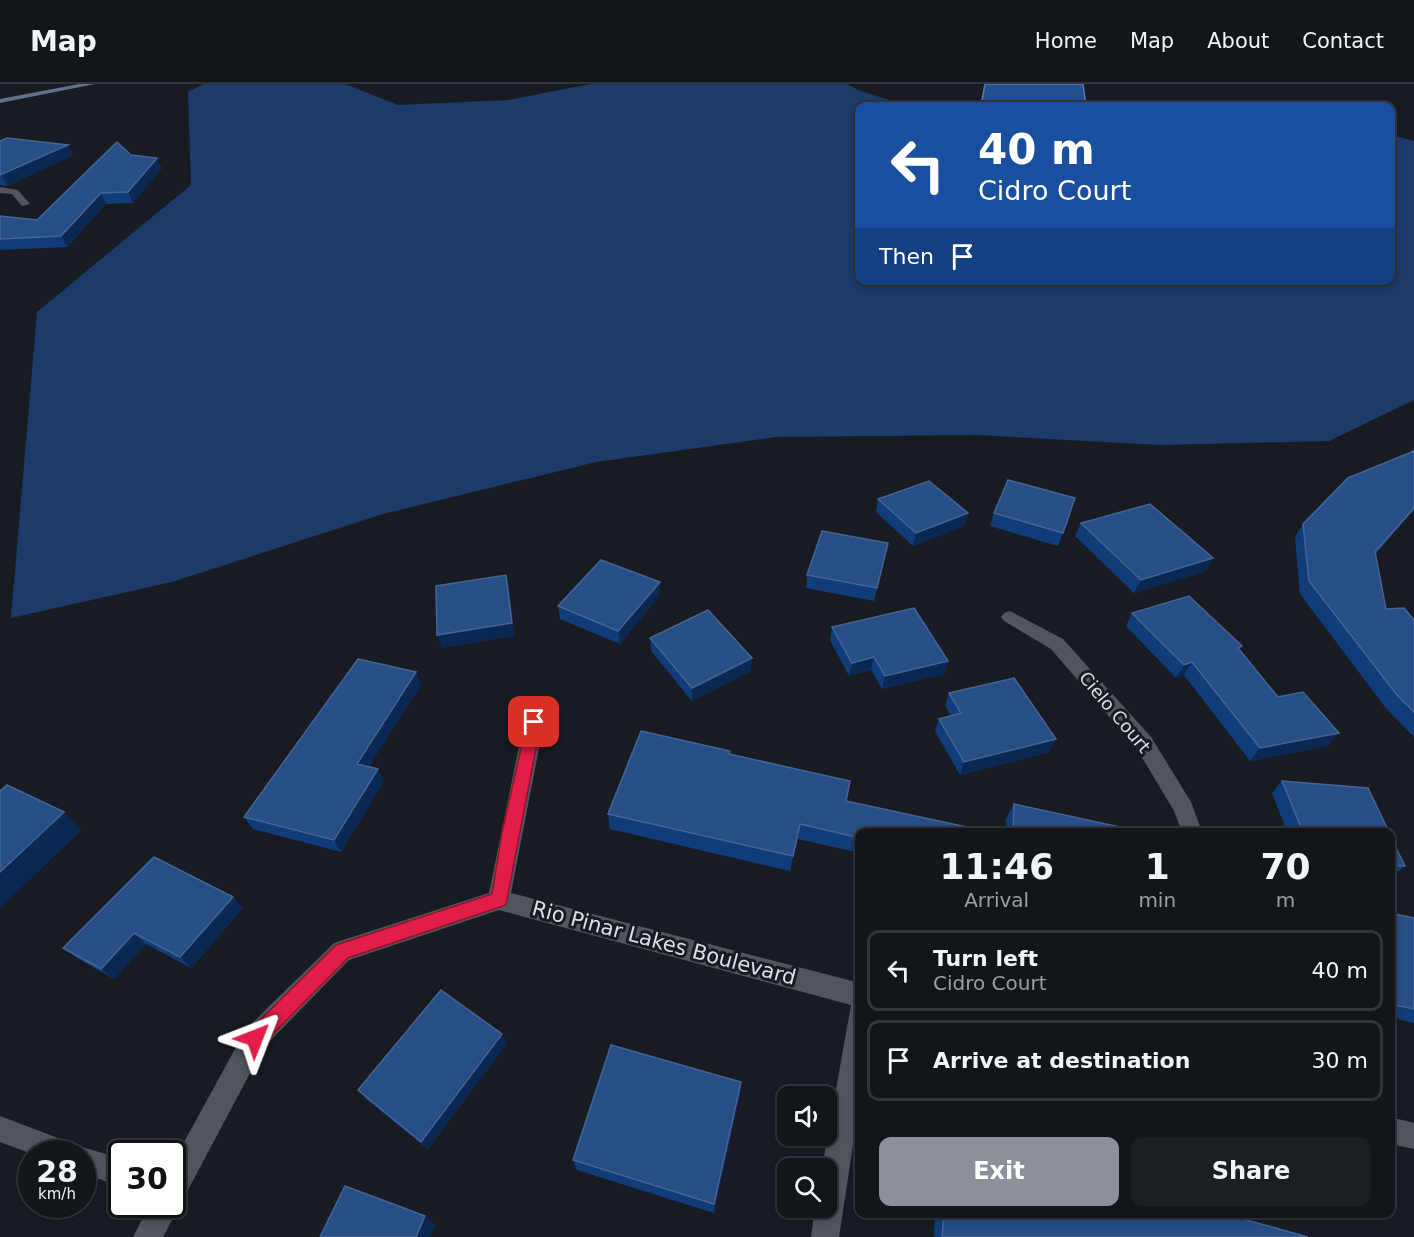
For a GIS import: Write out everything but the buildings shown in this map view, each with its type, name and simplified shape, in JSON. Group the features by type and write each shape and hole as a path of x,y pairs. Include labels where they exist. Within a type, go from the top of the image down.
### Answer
{"street":[{"path":"0,93 49,84"},
{"path":"0,101 91,84"},
{"path":"0,190 15,192 25,204"},
{"name":"Cielo Court","path":"1010,617 1057,644 1144,742 1185,808 1191,828"},
{"path":"186,1167 255,1038 342,951 500,900 510,833 534,722"},
{"name":"Rio Pinar Lakes Boulevard","path":"500,900 855,994"},
{"path":"825,1237 855,1044"},
{"path":"0,1129 30,1140"},
{"path":"1395,1131 1414,1136"},
{"path":"147,1237 158,1218"}],"shaded area":[{"path":"204,84 345,84 398,105 508,100 591,84 847,84 860,91 897,102 855,102 855,285 1395,285 1395,136 1414,141 1414,400 1329,441 1161,445 976,435 777,437 596,462 383,514 172,582 11,618 37,312 191,185 188,92"},
{"path":"985,84 1083,84 1085,102 982,102"}],"route":[{"path":"255,1038 342,951 500,900 510,833 534,722"}]}
